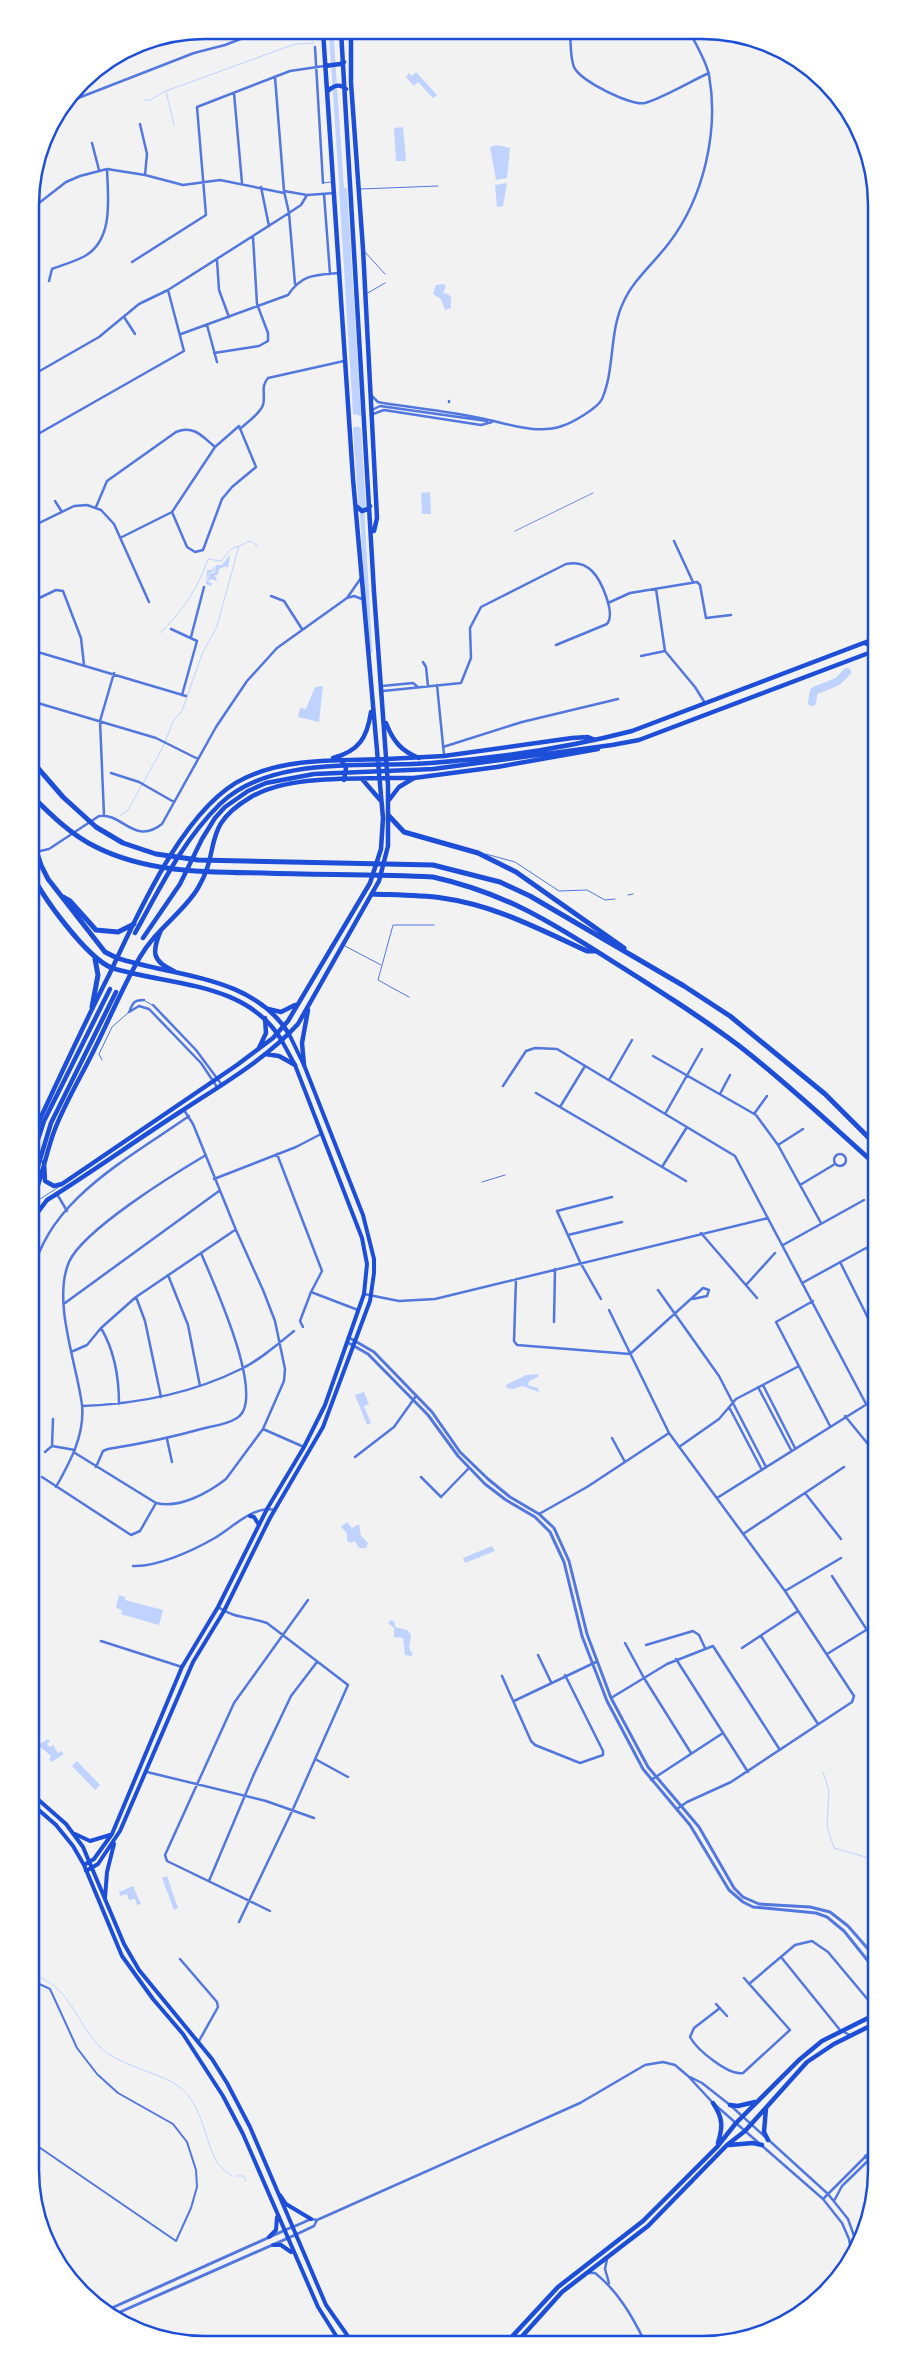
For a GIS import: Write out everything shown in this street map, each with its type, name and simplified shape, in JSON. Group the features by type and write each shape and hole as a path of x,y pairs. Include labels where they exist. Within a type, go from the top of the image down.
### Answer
{"highway":[{"path":"39,769 63,797 96,827 123,843 156,854 198,860 402,864 451,868 500,882 530,896 730,1016 825,1094 868,1137"},
{"path":"39,802 55,818 87,842 126,859 144,864 208,872 433,877 482,889 527,908 597,951 737,1044 774,1074 868,1158"},
{"path":"389,816 404,832 478,853 516,872 620,944 627,953"},
{"path":"39,860 58,894 105,952 116,958"},
{"path":"39,886 84,947 95,959 112,968"},
{"path":"58,894 70,901 96,930 114,932 128,929 134,924"},
{"path":"372,894 443,898 470,904 532,924 587,951 597,951"},
{"path":"92,1007 98,975 95,959"}],"main road":[{"path":"44,1162 45,1181 54,1186 62,1184 216,1080 259,1050 278,1034 370,883 382,846 382,801 355,503 323,39"},
{"path":"39,1210 42,1205 57,1194 265,1054 289,1034 309,1006 344,946 372,894 386,858 389,800 385,720 342,39"},
{"path":"351,39 351,84 363,249 377,518 372,537"},
{"path":"325,66 344,62"},
{"path":"328,91 332,87 339,86 346,89"},
{"path":"352,182 358,177"},
{"path":"362,364 368,357"},
{"path":"355,503 356,508 362,512 368,509 371,502"},
{"path":"502,758 632,731 868,641"},
{"path":"864,642 868,644"},
{"path":"143,938 176,891 202,839 225,807 248,791 284,778 375,768 502,758 638,740 868,654"},
{"path":"327,760 348,754 358,747 369,722 372,701"},
{"path":"385,720 396,744 407,753 419,758"},
{"path":"39,1122 116,958 174,850 206,808 228,788 261,771 294,764 327,760 419,758 572,738 588,737 595,740"},
{"path":"39,1179 55,1128 136,964 146,946 162,926 193,896 200,886 215,832 230,811 251,797 273,788 315,781 414,778 539,761 596,750 601,746"},
{"path":"427,757 426,770 436,775"},
{"path":"341,760 346,768 344,780"},
{"path":"135,933 179,855 200,825 220,804 246,786 284,772 375,768"},
{"path":"389,800 399,787 414,778"},
{"path":"362,779 382,801"},
{"path":"162,926 155,943 154,952 160,963 174,971"},
{"path":"104,1902 106,1878 115,1842 147,1772 184,1680 224,1611 275,1510 323,1427 372,1296 374,1259 363,1215 304,1065 284,1026 257,1000 236,990 174,971 116,958"},
{"path":"84,1865 90,1862 112,1834 182,1667 218,1607 259,1525 304,1447 324,1405 359,1311 364,1294 367,1264 362,1238 295,1065 278,1034 265,1018 252,1007 230,996 185,983 131,974 112,968"},
{"path":"39,1136 44,1121 110,989"},
{"path":"39,1163 51,1123 116,992"},
{"path":"268,1010 284,1011 297,1003"},
{"path":"304,1065 302,1043 309,1006"},
{"path":"259,1050 266,1033 265,1018"},
{"path":"265,1054 279,1056 295,1065"},
{"path":"250,1516 254,1517 259,1525"},
{"path":"228,1586 230,1591 235,1590"},
{"path":"39,1800 73,1834 93,1868 104,1902 139,1970 212,2059 246,2117 326,2305 348,2336"},
{"path":"39,1811 64,1834 84,1865 101,1910 122,1956 153,1999 183,2034 238,2123 318,2308 336,2336"},
{"path":"73,1834 90,1841 112,1834"},
{"path":"86,1871 98,1864 115,1842"},
{"path":"513,2336 558,2287 643,2221 717,2147 736,2122 804,2056 840,2030 868,2018"},
{"path":"522,2336 554,2300 648,2226 727,2145 751,2125 807,2062 850,2035 868,2027"},
{"path":"730,2105 748,2105 759,2101"},
{"path":"713,2103 722,2116 723,2126 717,2147"},
{"path":"766,2107 764,2132 768,2140"},
{"path":"238,2123 244,2122 246,2117"},
{"path":"727,2145 752,2142 762,2145"},
{"path":"277,2192 286,2204 311,2219"},
{"path":"269,2237 276,2230 277,2215"},
{"path":"273,2245 286,2247 295,2258"}],"street":[{"path":"78,98 194,53 241,39"},
{"path":"571,39 573,64 576,71 582,77 617,96 644,103 709,73"},
{"path":"371,413 380,406 541,429 561,427 582,416 602,400 610,368 616,323 623,302 635,283 674,235 687,215 700,182 709,145 712,108 709,73 693,39"},
{"path":"316,48 323,183"},
{"path":"132,262 206,215 196,107 302,68 325,66"},
{"path":"275,77 284,192 289,213 295,284"},
{"path":"234,92 242,183"},
{"path":"140,124 147,154 146,175"},
{"path":"92,143 100,170"},
{"path":"49,280 52,269 84,256 97,245 109,210 107,169"},
{"path":"39,203 66,182 107,169 146,175 183,185 220,180 308,195 335,192"},
{"path":"261,187 269,226"},
{"path":"324,194 330,274"},
{"path":"39,371 99,337 139,304 168,290 289,213 304,202 308,195"},
{"path":"214,352 256,347 266,343 268,333 258,306 253,236"},
{"path":"217,260 219,290 229,317"},
{"path":"180,334 288,296 295,284 310,276 340,273"},
{"path":"39,434 183,353 185,349 168,290"},
{"path":"124,317 135,334"},
{"path":"207,325 217,362"},
{"path":"120,538 172,512 215,447 261,410 264,402 262,389 268,378 346,361"},
{"path":"369,388 374,399 378,402 481,418 494,422"},
{"path":"172,512 188,546 194,552 203,550 222,499 232,487 256,467 239,427"},
{"path":"96,507 107,481 176,432 185,428 194,429 215,447"},
{"path":"55,501 62,512"},
{"path":"39,523 80,505 96,507 107,514 149,602"},
{"path":"674,541 693,582"},
{"path":"382,688 402,690 461,683 471,658 470,632 475,618 484,604 566,564 576,563 592,571 612,611 611,620 607,624 556,644"},
{"path":"347,598 362,577"},
{"path":"608,603 630,593 697,582 700,585 706,618 731,615"},
{"path":"191,636 204,588"},
{"path":"656,589 665,651 695,687 705,703"},
{"path":"39,598 56,590 63,592 81,638 84,665"},
{"path":"271,596 284,601 302,628"},
{"path":"39,851 49,848 94,818 104,815 130,829 147,831 162,824 198,759 247,681 277,648 302,628 347,598 354,596 364,600"},
{"path":"171,629 191,636 196,639 198,644 182,695"},
{"path":"641,656 665,651"},
{"path":"39,652 186,696"},
{"path":"423,662 426,667 428,686"},
{"path":"104,815 100,721 114,674"},
{"path":"382,688 413,683 418,687"},
{"path":"401,684 402,690"},
{"path":"436,685 444,756"},
{"path":"443,747 522,722 618,699"},
{"path":"39,703 160,740 198,759"},
{"path":"111,773 139,782 174,802"},
{"path":"129,1012 133,1003 137,1000 144,1000"},
{"path":"153,1005 196,1050 219,1086"},
{"path":"129,1012 139,1006 149,1009 216,1080"},
{"path":"609,1080 632,1040"},
{"path":"503,1086 522,1055 530,1049 558,1049 735,1156 803,1282 866,1404 717,1498"},
{"path":"665,1114 702,1049"},
{"path":"653,1056 754,1114 778,1145 821,1223"},
{"path":"560,1107 585,1066"},
{"path":"720,1094 730,1075"},
{"path":"536,1093 686,1181"},
{"path":"754,1114 767,1096"},
{"path":"52,1446 75,1451 96,1467 156,1503 166,1506 178,1504 218,1485 226,1479 263,1429 285,1375 280,1342 264,1290 219,1191 206,1154 184,1109"},
{"path":"39,1254 46,1236 86,1190 108,1172 189,1116"},
{"path":"662,1167 687,1127"},
{"path":"778,1145 803,1129"},
{"path":"214,1179 277,1154 322,1133"},
{"path":"56,1487 75,1451 80,1433 82,1406 71,1352 64,1293 69,1261 91,1235 164,1180 206,1154"},
{"path":"277,1154 322,1271 311,1292 300,1321 303,1327"},
{"path":"838,1154 843,1155 846,1159 844,1166 839,1167 835,1164 834,1158 838,1154"},
{"path":"800,1184 835,1164"},
{"path":"65,1303 219,1191"},
{"path":"57,1194 67,1211"},
{"path":"600,1299 580,1262 558,1210 612,1197"},
{"path":"783,1245 864,1200"},
{"path":"64,1204 71,1206"},
{"path":"364,1294 399,1301 423,1301 768,1218"},
{"path":"568,1235 622,1222"},
{"path":"71,1352 87,1345 101,1328 136,1297 236,1230"},
{"path":"701,1233 757,1298"},
{"path":"803,1282 866,1248 868,1249"},
{"path":"96,1467 103,1452 108,1449 167,1439 238,1417 245,1409 248,1399 243,1369 224,1306 201,1253"},
{"path":"746,1285 775,1253"},
{"path":"840,1262 868,1318"},
{"path":"554,1322 555,1269"},
{"path":"168,1276 188,1325 200,1386"},
{"path":"516,1279 514,1341 517,1345 630,1354 703,1288 709,1290 707,1296 693,1299"},
{"path":"658,1290 716,1371 766,1467"},
{"path":"311,1292 359,1311"},
{"path":"136,1297 145,1321 161,1397"},
{"path":"812,1301 776,1321 830,1426"},
{"path":"609,1310 669,1433 798,1611 854,1699 748,1772 677,1809"},
{"path":"101,1328 108,1340 113,1359 119,1404"},
{"path":"82,1406 119,1404 161,1397 200,1386 243,1369 294,1331"},
{"path":"348,1339 368,1354 436,1424 469,1468 503,1498 535,1517 550,1532 558,1547 575,1593 596,1662 611,1698 653,1778 690,1825 729,1890 738,1898 760,1909 810,1912 827,1918 844,1931 868,1961"},
{"path":"354,1343 374,1352 432,1412 472,1464 510,1497 539,1514 554,1528 569,1561 591,1664 606,1701 643,1769 681,1806 698,1827 730,1882 743,1897 759,1904 810,1907 830,1912 848,1926 868,1949"},
{"path":"679,1447 719,1419 732,1402 799,1366"},
{"path":"763,1385 796,1448"},
{"path":"758,1387 791,1450"},
{"path":"355,1458 394,1427 412,1399 416,1396"},
{"path":"728,1406 762,1470"},
{"path":"845,1416 868,1444"},
{"path":"45,1452 52,1446 53,1419"},
{"path":"263,1429 304,1447"},
{"path":"535,1517 669,1433"},
{"path":"612,1438 625,1462"},
{"path":"167,1439 172,1462"},
{"path":"743,1534 844,1467"},
{"path":"421,1477 442,1497 469,1468"},
{"path":"42,1478 131,1535 140,1531 156,1503"},
{"path":"805,1492 841,1539"},
{"path":"133,1566 144,1566 166,1560 212,1540 250,1516 268,1509 275,1510"},
{"path":"784,1591 841,1558"},
{"path":"827,1654 867,1630 832,1576"},
{"path":"270,1911 165,1859 234,1703 308,1600"},
{"path":"218,1607 224,1611 267,1623 348,1685 293,1809 239,1922"},
{"path":"742,1648 798,1611"},
{"path":"646,1645 693,1631 699,1635 705,1648"},
{"path":"760,1636 818,1724"},
{"path":"101,1641 182,1667"},
{"path":"625,1642 644,1678 691,1753"},
{"path":"606,1701 676,1660 705,1648 715,1647 780,1750"},
{"path":"538,1655 551,1682"},
{"path":"676,1660 748,1772"},
{"path":"209,1881 245,1796 291,1696 317,1662"},
{"path":"514,1701 565,1675 596,1662"},
{"path":"502,1676 527,1734 535,1745 578,1763 603,1755 603,1750 565,1675"},
{"path":"653,1778 724,1733"},
{"path":"315,1760 348,1777"},
{"path":"147,1772 293,1809 314,1818"},
{"path":"749,1984 800,1942 809,1940 817,1943 828,1952 868,2000"},
{"path":"781,1957 840,2030 850,2035"},
{"path":"180,1959 218,2006 198,2042"},
{"path":"720,2008 694,2028 690,2037 697,2046 725,2068 734,2073 743,2073 790,2030 744,1978"},
{"path":"39,1984 50,1989 77,2048 97,2074 118,2093 173,2124 187,2142 196,2170 197,2187 191,2208 176,2241 39,2147"},
{"path":"716,2004 727,2016"},
{"path":"112,2308 269,2237 311,2219 317,2220 580,2103 645,2065 655,2062 670,2063 702,2083 730,2105 828,2194 853,2230 855,2236"},
{"path":"688,2076 713,2103 823,2199 842,2223 850,2245"},
{"path":"823,2199 868,2153"},
{"path":"834,2201 842,2186 868,2160 865,2156"},
{"path":"119,2312 287,2239 314,2226 317,2220"},
{"path":"607,2258 605,2269 609,2285"},
{"path":"216,2262 220,2268"},
{"path":"587,2274 595,2273 609,2285 632,2316 642,2336"}],"lane":[{"path":"323,183 334,182"},
{"path":"359,189 438,186"},
{"path":"363,249 386,274"},
{"path":"365,295 385,283"},
{"path":"478,853 509,859 558,891 587,890 602,898 615,899"},
{"path":"628,895 633,894"},
{"path":"409,997 378,980 393,925 434,925"},
{"path":"344,946 382,965"},
{"path":"144,1000 153,1005"},
{"path":"102,1060 99,1054 112,1027 129,1012"},
{"path":"482,1182 505,1175"},
{"path":"39,1198 62,1184"},
{"path":"469,1468 472,1464"}],"water":[{"path":"416,72 437,95 433,98 418,82 414,86 406,77 409,73 412,76"},
{"path":"403,127 406,161 396,161 394,128"},
{"path":"497,145 510,148 507,178 496,180 490,147"},
{"path":"507,183 503,206 497,207 495,185"},
{"path":"339,188 347,188 361,416 353,414"},
{"path":"443,284 446,286 443,293 451,297 451,308 445,310 441,299 433,294 436,285"},
{"path":"357,426 361,429 366,510 359,512 353,428"},
{"path":"430,492 431,514 422,514 421,493"},
{"path":"230,555 228,568 226,566 219,569 218,575 215,575 217,581 211,579 208,582 212,583 211,586 206,584 207,570 212,570 215,565 214,571 209,573 208,581 209,574 215,572 216,565 222,565"},
{"path":"323,686 319,722 298,717 300,708 306,709 315,687"},
{"path":"538,1374 538,1377 529,1381 528,1385 538,1388 539,1392 522,1386 514,1389 507,1388 506,1385 526,1375"},
{"path":"364,1392 369,1404 364,1406 371,1423 367,1425 355,1395"},
{"path":"347,1522 352,1528 359,1524 361,1536 368,1543 366,1548 359,1548 355,1541 351,1543 347,1541 347,1533 341,1527"},
{"path":"492,1546 495,1551 465,1563 463,1558"},
{"path":"119,1595 125,1597 125,1600 163,1610 159,1625 121,1614 122,1610 116,1608"},
{"path":"391,1620 394,1621 395,1627 407,1630 411,1635 409,1647 413,1654 411,1656 405,1655 403,1638 394,1637 394,1628 388,1623"},
{"path":"48,1739 50,1741 47,1744 50,1747 53,1745 58,1753 61,1751 64,1754 52,1762 49,1759 51,1756 39,1744"},
{"path":"77,1761 100,1785 95,1790 72,1766"},
{"path":"167,1876 178,1908 174,1910 162,1878"},
{"path":"133,1886 141,1904 137,1905 135,1899 129,1900 127,1894 120,1896 119,1892"}],"waterway":[{"path":"332,39 342,193"},
{"path":"145,100 150,100 166,91 295,44 314,43"},
{"path":"166,91 174,125"},
{"path":"362,509 370,651"},
{"path":"120,816 128,810 162,749 174,720 182,711 202,654 217,626 239,546 250,541 258,546"},
{"path":"160,633 188,599 200,579 208,559 221,561 231,549 239,546"},
{"path":"838,681 847,672"},
{"path":"812,702 814,691 834,683"},
{"path":"823,1772 829,1790 827,1826 834,1848 868,1858"},
{"path":"39,1977 56,1987 64,1996 101,2048 121,2061 169,2081 187,2094 197,2109 216,2161 232,2176"},
{"path":"236,2176 244,2176 246,2181"}],"railway":[{"path":"515,531 593,493"}]}
